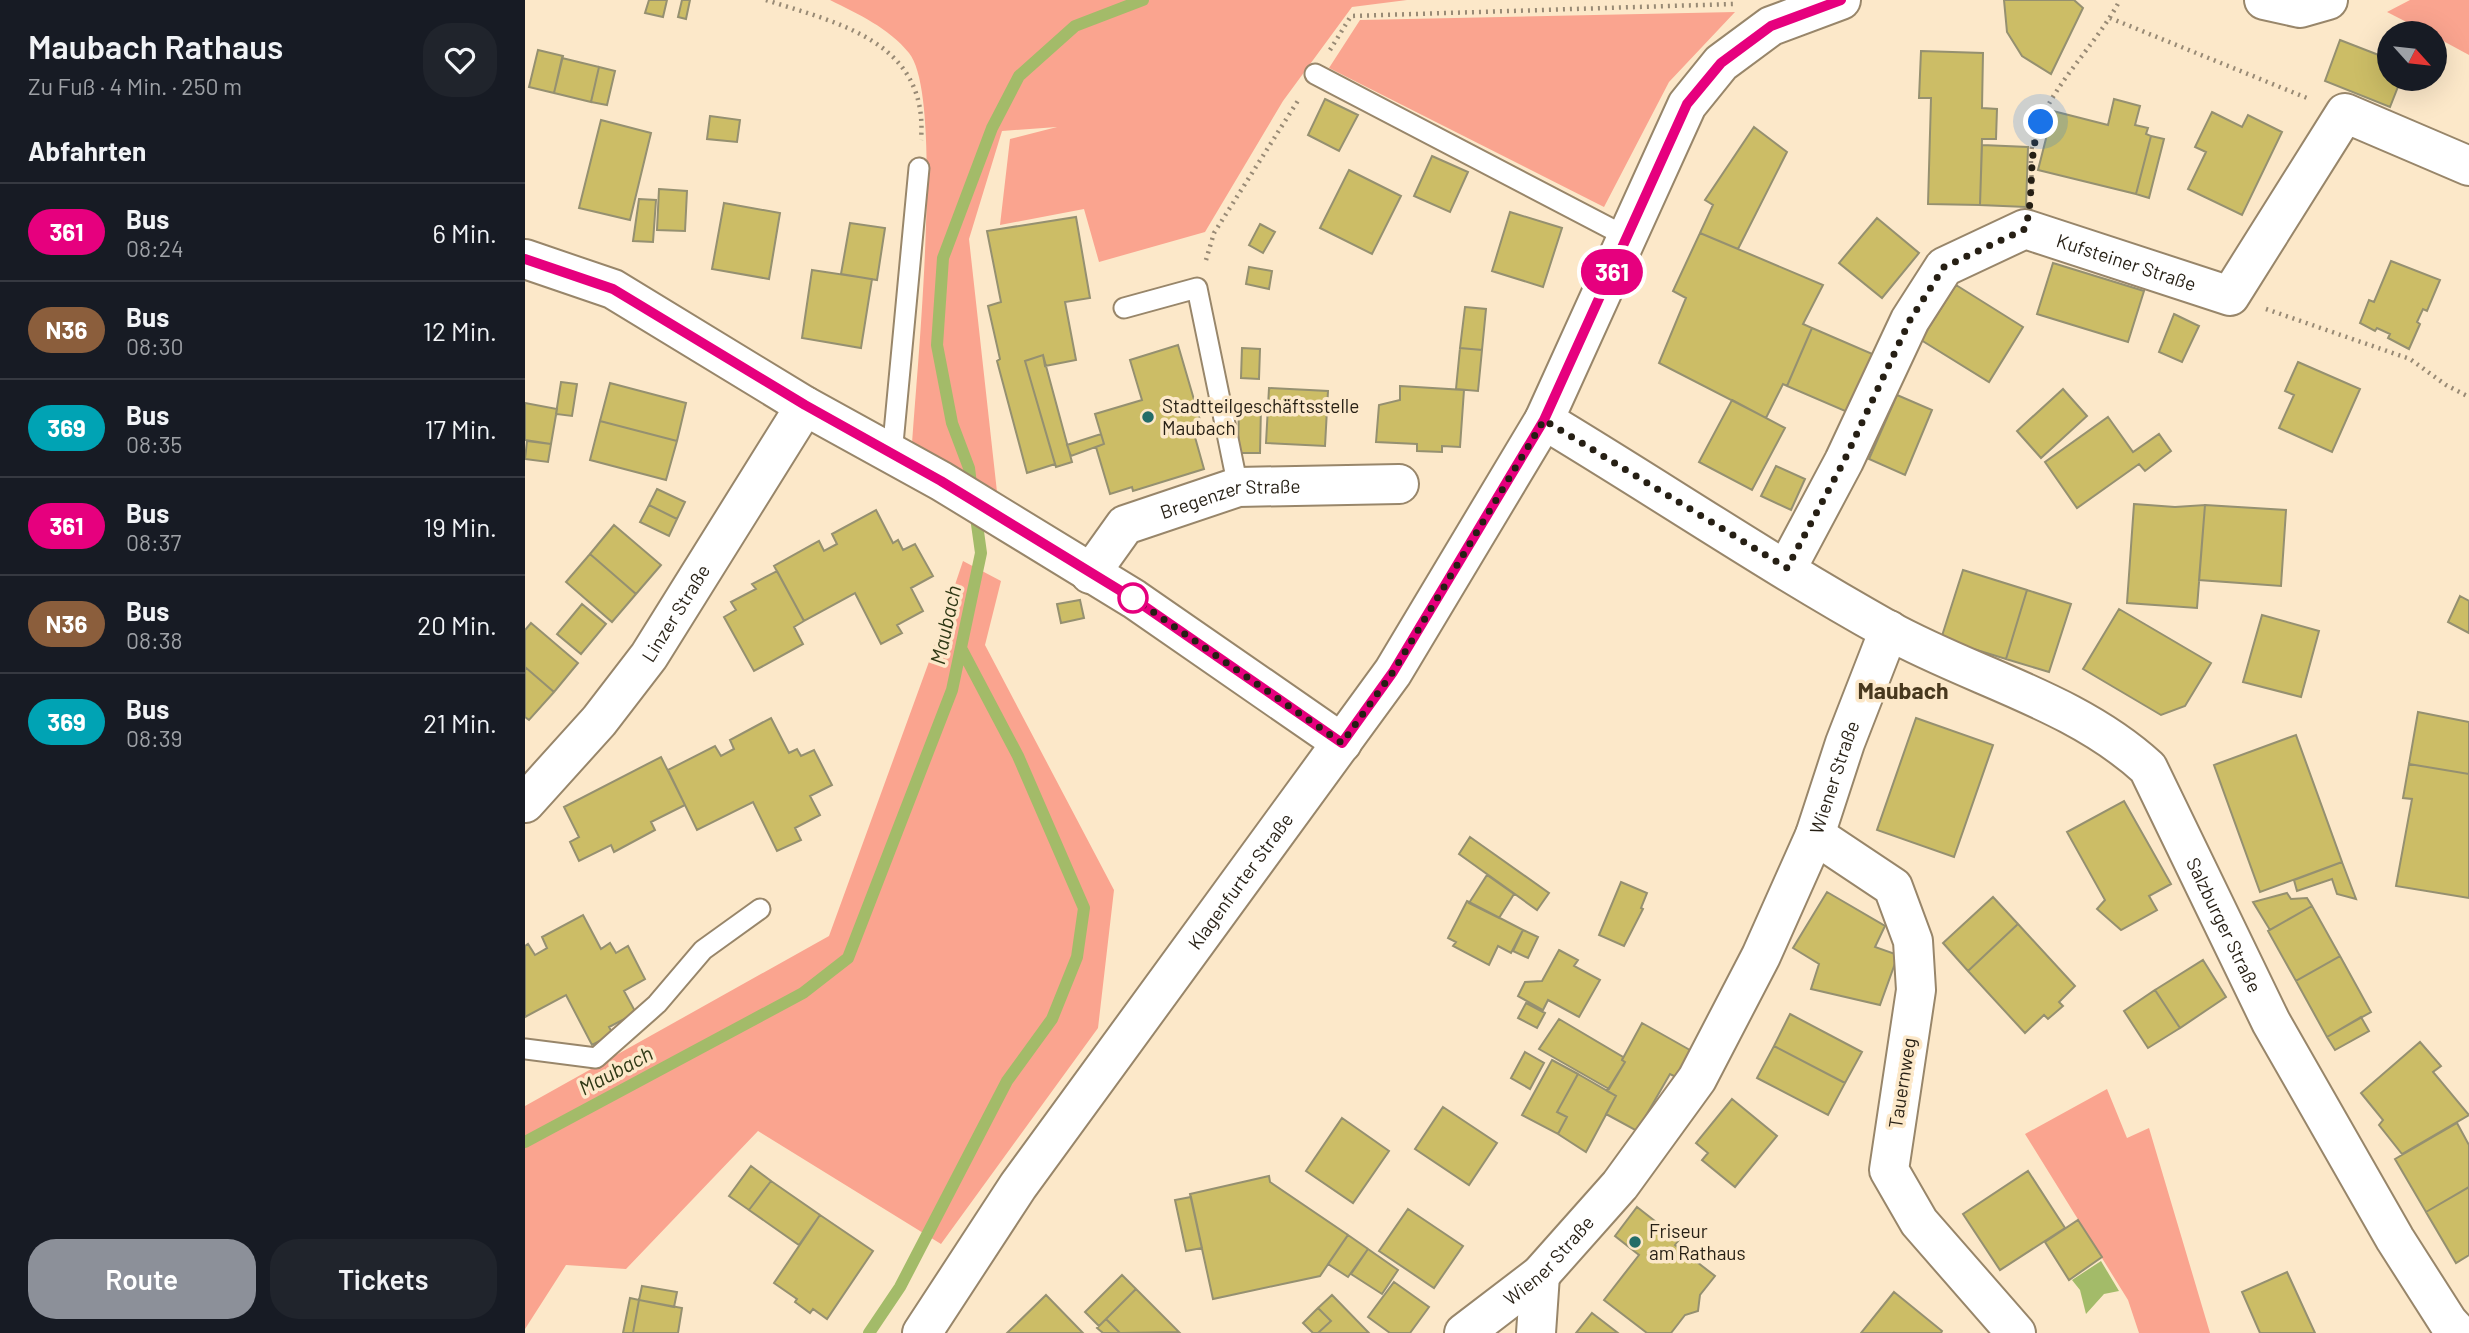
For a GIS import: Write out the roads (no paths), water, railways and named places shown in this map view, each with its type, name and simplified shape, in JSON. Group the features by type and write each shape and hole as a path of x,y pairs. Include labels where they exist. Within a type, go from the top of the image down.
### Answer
{"street":[{"path":"1841,0 1771,26 1721,63 1687,104 1544,420 1889,630"},
{"path":"2265,0 2300,8 2328,0"},
{"name":"Kufsteiner Straße","path":"1787,568 1844,461 1910,320 1944,267 2025,229 2230,296 2345,113 2469,166"},
{"path":"525,259 613,289 805,405 941,481 1134,599 1342,743"},
{"name":"Linzer Straße","path":"525,803 653,665 805,405"},
{"name":"Klagenfurter Straße","path":"922,1333 1018,1186 1393,672 1544,420"},
{"name":"Bregenzer Straße","path":"1090,574 1125,526 1238,487 1399,484"},
{"name":"Wiener Straße","path":"1464,1333 1540,1275 1620,1185 1697,1079 1761,956 1815,835 1889,630"},
{"name":"Salzburger Straße","path":"1889,630 2078,719 2121,743 2148,768 2271,1022 2395,1239 2450,1329"},
{"name":"Tauernweg","path":"1815,835 1893,887 1913,941 1916,990 1889,1170 1919,1222 2016,1333"},
{"path":"1536,1333 1540,1275"}],"lane":[{"path":"1315,74 1627,237"},
{"path":"892,454 919,168"},
{"path":"1124,308 1197,288 1238,487"},
{"path":"525,1049 596,1058 657,1004 703,950 760,909"}],"waterway":[{"name":"Maubach","path":"972,492 969,468 952,423 937,345 943,258 992,128 1019,76 1075,26 1143,0"},
{"name":"Maubach","path":"525,1142 803,993 848,958 952,690 981,553 975,510"},
{"path":"869,1333 900,1287 1007,1081 1052,1019 1077,957 1084,908 1018,756 961,648"}],"place":[{"name":"Stadtteilgeschäftsstelle Maubach","path":"1148,417"},
{"name":"Friseur am Rathaus","path":"1635,1242"}],"district":[{"name":"Maubach","path":"1903,691"}]}
